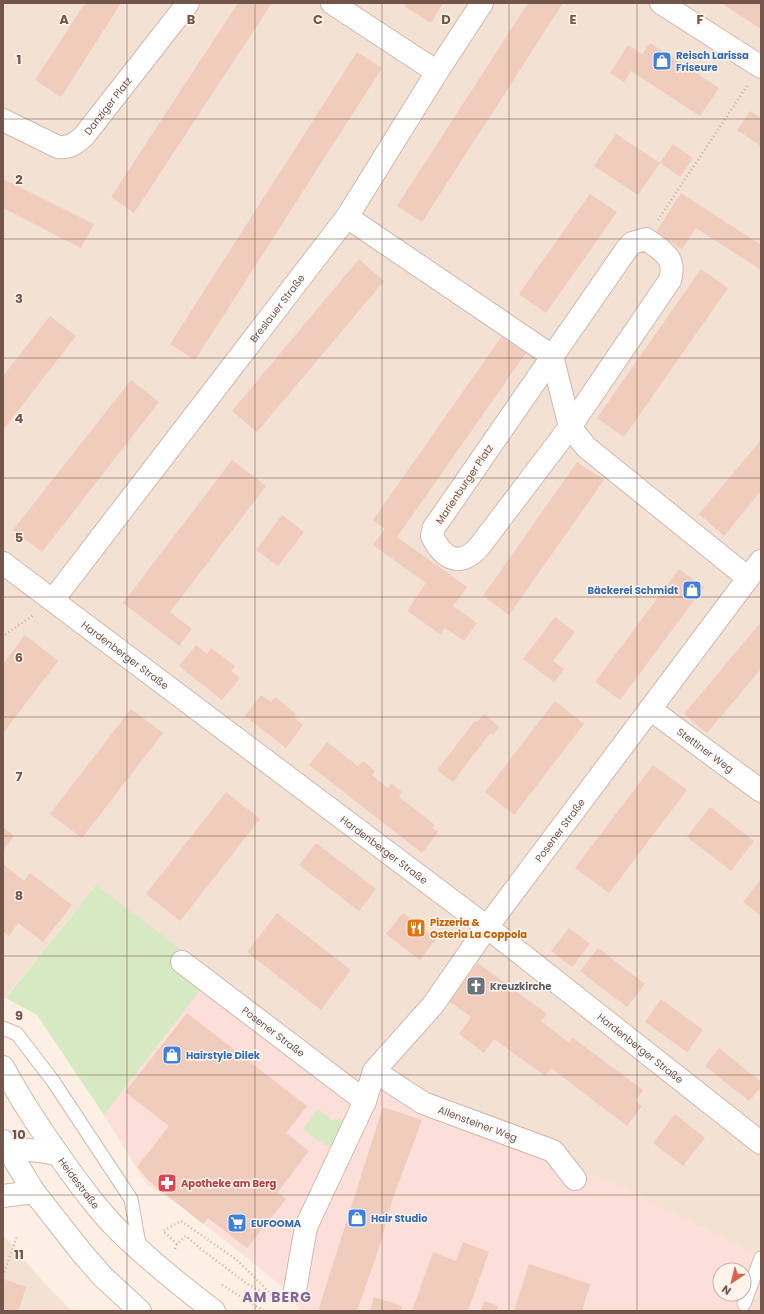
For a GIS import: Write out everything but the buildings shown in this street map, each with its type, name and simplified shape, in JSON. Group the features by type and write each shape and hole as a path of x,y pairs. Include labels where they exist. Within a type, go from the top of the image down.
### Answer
{"street":[{"name":"Danziger Platz","path":"3,120 58,148 66,148 74,145 84,136 188,3"},
{"path":"332,3 437,72"},
{"name":"Breslauer Straße","path":"51,599 347,217 437,72 482,3"},
{"path":"661,3 755,75"},
{"path":"347,217 552,356 570,427 586,447 748,578"},
{"name":"Marienburger Platz","path":"646,239 669,258 672,272 670,280 570,427 473,554 463,559 454,558 444,554 437,546 432,536 434,527 629,247 632,243 646,239"},
{"name":"Posener Straße","path":"295,1290 306,1227 365,1101 374,1071 433,1004 487,927 761,561"},
{"name":"Hardenberger Straße","path":"3,563 487,927 761,1143"},
{"name":"Stettiner Weg","path":"650,709 761,791"},
{"name":"Posener Straße","path":"182,962 365,1101"},
{"name":"Heidestraße","path":"3,1067 20,1099 91,1200 119,1230 176,1283 214,1311"},
{"name":"Allensteiner Weg","path":"374,1071 423,1103 553,1151 575,1179"},
{"path":"5,1148 58,1154"},
{"path":"5,1148 34,1192 82,1253 103,1277 140,1311"},
{"path":"3,1196 34,1192"}],"lane":[{"path":"3,1028 17,1034 53,1081 131,1199 140,1250"},
{"path":"744,1304 761,1258"}],"path":[{"path":"646,239 755,75"},
{"path":"3,638 6,633 38,613 51,599"},
{"path":"177,1244 163,1231 181,1221 237,1260 272,1295 256,1289 246,1283 200,1249 186,1236 174,1248 179,1252"},
{"path":"3,1276 17,1236"},
{"path":"219,1283 264,1311"}],"shaded area":[{"path":"3,3 761,3 761,1257 610,1182 379,1089 374,1101 96,885 3,1001"},
{"path":"213,974 374,1101 379,1089 610,1182 761,1257 761,1279 751,1311 301,1311 286,1290 247,1258 176,1202 147,1185 104,1115"},
{"path":"3,1235 45,1284 72,1311 3,1311"},
{"path":"761,1279 761,1311 751,1311"}],"green space":[{"path":"96,885 213,974 104,1115 37,1015 6,998"},
{"path":"318,1109 331,1120 344,1119 346,1130 334,1147 323,1144 303,1129"}],"place":[{"name":"Reisch Larissa Friseure","path":"662,61"},
{"name":"Bäckerei Schmidt","path":"692,590"},
{"name":"Pizzeria & Osteria La Coppola","path":"416,928"},
{"name":"Kreuzkirche","path":"476,986"},
{"name":"Hairstyle Dilek","path":"172,1055"},
{"name":"Apotheke am Berg","path":"167,1183"},
{"name":"Hair Studio","path":"357,1218"},
{"name":"EUFOOMA","path":"237,1223"}],"district":[{"name":"AM BERG","path":"277,1297"}]}
